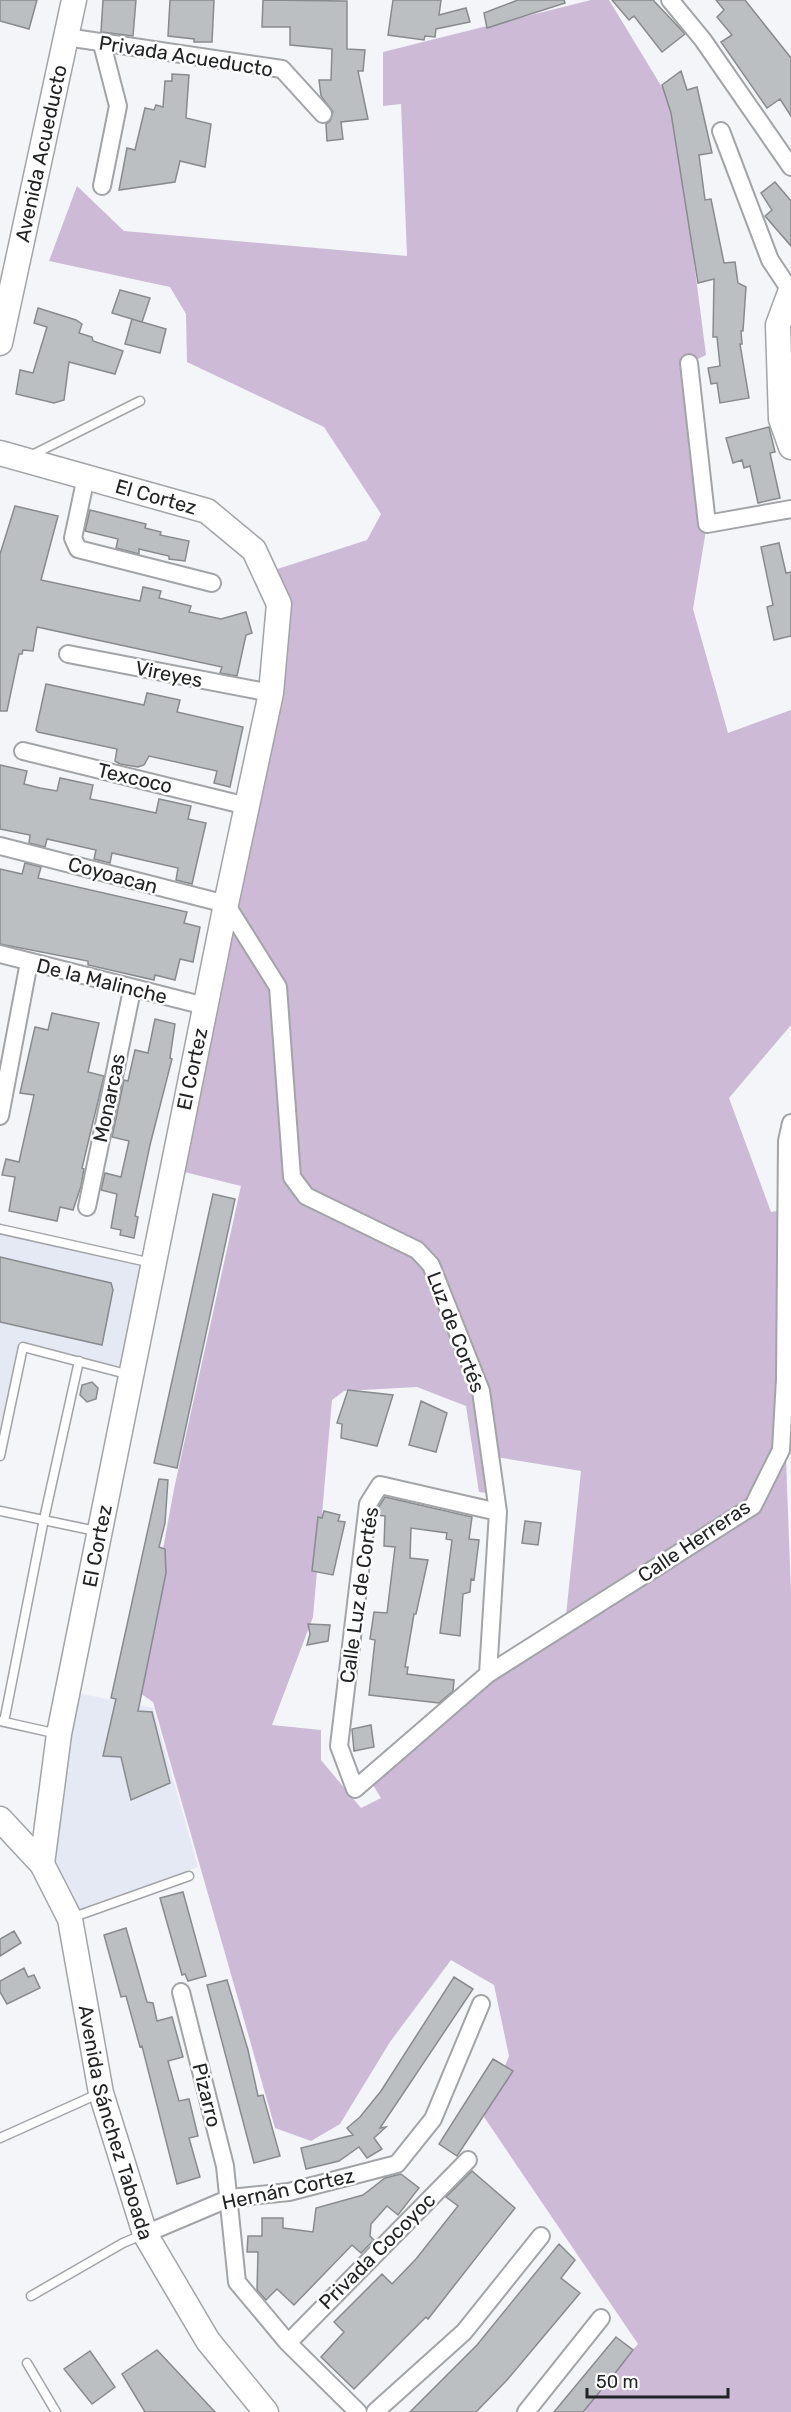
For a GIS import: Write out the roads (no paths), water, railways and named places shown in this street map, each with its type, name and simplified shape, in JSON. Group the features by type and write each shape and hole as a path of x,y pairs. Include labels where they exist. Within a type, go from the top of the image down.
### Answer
{"street":[{"name":"Avenida Acueducto","path":"0,343 74,0"},
{"path":"670,0 703,39 791,167"},
{"name":"Privada Acueducto","path":"66,37 282,69 323,114"},
{"path":"102,44 118,106 102,186"},
{"path":"721,131 770,260 790,290 778,325 781,419 791,447"},
{"path":"690,363 707,524 791,509"},
{"name":"El Cortez","path":"0,453 207,510 254,550 279,604 271,693 205,1006 59,1734 42,1864"},
{"path":"86,477 73,538 78,549 212,583"},
{"name":"Vireyes","path":"68,654 271,693"},
{"name":"Texcoco","path":"23,751 247,806"},
{"name":"Coyoacan","path":"0,846 226,904"},
{"name":"Luz de Cortés","path":"226,904 278,987 292,1177 306,1196 417,1250 431,1265 481,1391 498,1512 488,1674"},
{"name":"De la Malinche","path":"0,954 132,990 205,1006"},
{"path":"0,1116 29,962"},
{"name":"Monarcas","path":"87,1207 132,990"},
{"name":"Calle Herreras","path":"355,1789 488,1674 753,1506 781,1450 788,1383 790,1210 787,1141 791,1123"},
{"name":"Calle Luz de Cortés","path":"355,1789 339,1746 368,1504 380,1485 498,1512"},
{"name":"Avenida Sánchez Taboada","path":"0,1819 42,1864 70,1919 101,2092 145,2234 208,2341 266,2412"},
{"name":"Pizarro","path":"181,1992 225,2166 237,2282 288,2343 358,2412"},
{"name":"Hernán Cortez","path":"145,2234 230,2198 290,2192 397,2164 433,2119 481,2004"},
{"name":"Privada Cocoyoc","path":"288,2343 468,2160"},
{"path":"375,2412 464,2332 541,2236"},
{"path":"526,2412 601,2318"}],"lane":[{"path":"24,459 140,401"},
{"path":"0,1229 153,1263"},
{"path":"0,1456 23,1347 130,1375"},
{"path":"59,1734 2,1721 79,1361"},
{"path":"0,1510 100,1532"},
{"path":"70,1919 189,1876"},
{"path":"0,2138 101,2092"},
{"path":"31,2296 123,2243 145,2234"},
{"path":"27,2363 56,2412"}]}
